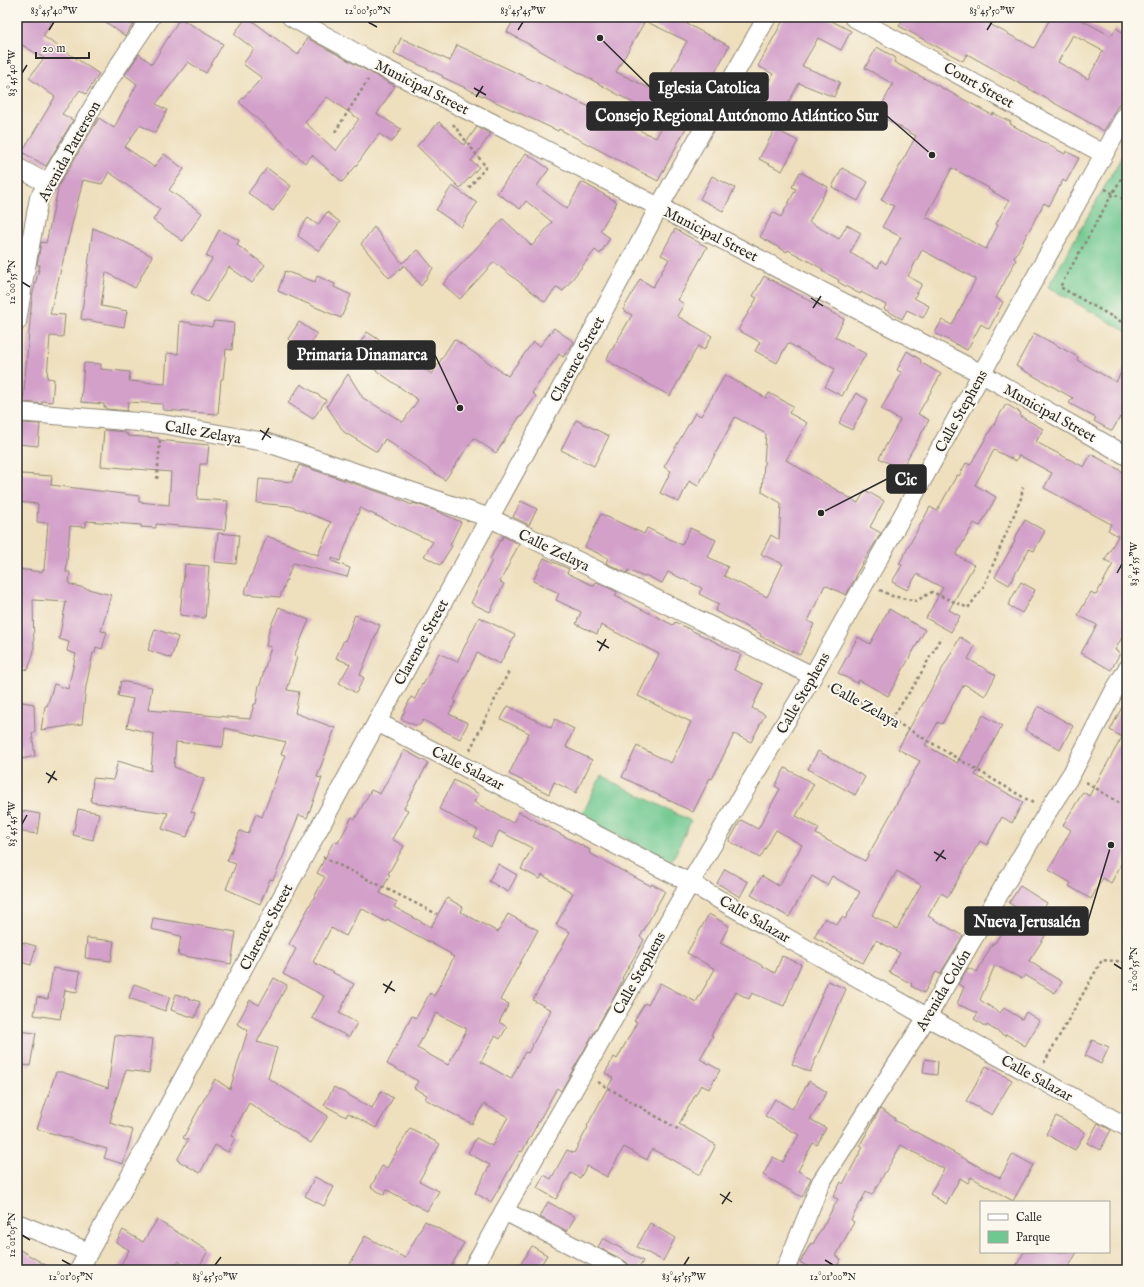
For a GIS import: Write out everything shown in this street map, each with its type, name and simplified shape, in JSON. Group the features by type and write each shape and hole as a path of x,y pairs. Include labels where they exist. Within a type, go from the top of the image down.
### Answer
{"street":[{"name":"Avenida Patterson","path":"17,322 39,198 106,83 151,17"},
{"name":"Municipal Street","path":"291,17 378,65 659,207 982,374 1127,456"},
{"name":"Clarence Street","path":"79,1270 659,207 767,17"},
{"name":"Court Street","path":"853,17 1104,154"},
{"name":"Calle Stephens","path":"472,1270 690,883 813,676 1127,113"},
{"path":"17,167 48,184"},
{"name":"Calle Zelaya","path":"17,412 162,424 265,442 490,518 813,676"},
{"name":"Avenida Colón","path":"785,1270 821,1182 927,1017 1048,811 1072,773 1114,691 1127,669"},
{"name":"Calle Salazar","path":"377,722 690,883 927,1017 1127,1127"},
{"path":"504,1211 620,1270"},
{"path":"17,1223 89,1252"}],"path":[{"path":"335,132 378,65"},
{"path":"454,103 444,112 486,167 468,189"},
{"path":"1127,168 1060,287 1127,325"},
{"path":"1090,180 1127,201"},
{"path":"157,479 162,424"},
{"path":"866,582 892,596 916,601 932,592 968,608 984,586 1021,498 1023,487"},
{"path":"891,719 915,684 941,637"},
{"path":"463,765 509,671"},
{"name":"Calle Zelaya","path":"813,676 891,719 1048,811"},
{"path":"1072,773 1127,808"},
{"path":"308,849 437,914"},
{"path":"1036,1077 1102,960 1127,962"},
{"path":"583,1073 681,1131"}],"green space":[{"path":"1127,147 1127,332 1048,287"},
{"path":"601,776 691,821 672,861 581,817"}],"building":[{"path":"25,17 54,17 43,36 99,74 86,94 80,90 62,114 73,120 46,166 22,152 55,97 29,78 44,58 17,42 17,30"},
{"path":"99,17 138,17 125,36"},
{"path":"247,17 298,55 307,38 395,86 377,114 401,129 392,142 379,134 342,182 312,155 305,163 239,102 262,78 243,64 254,49 234,34","holes":["327,97 359,119 336,151 305,122"]},
{"path":"515,17 691,17 687,24 729,46 658,181 559,129 558,131 394,53 401,38 450,61 457,45 656,138 665,121 507,32","holes":["645,21 687,41 660,93 616,72"]},
{"path":"785,17 824,17 851,31 841,50 818,38 802,66 840,82 834,97 799,83 779,120 755,107 773,74 758,66"},
{"path":"904,17 989,17 986,22 1034,48 1051,17 1076,17 1111,36 1116,28 1127,35 1127,89 1104,131 967,54 963,61 899,26","holes":["1073,35 1103,51 1088,79 1058,62"]},
{"path":"180,18 223,44 206,73 188,62 156,104 167,110 155,133 140,125 125,147 154,167 164,154 184,169 169,190 202,213 183,241 153,220 160,209 109,172 102,184 83,180 50,314 65,315 63,337 50,336 47,378 54,379 52,402 42,401 42,404 23,402 32,297 40,265 37,265 41,242 46,243 59,185 99,118 114,128 137,84 125,75 139,54 152,64"},
{"path":"877,47 896,58 894,62 992,115 993,113 1011,122 1010,124 1065,154 1066,151 1079,158 1066,182 1063,180 1049,206 1044,203 1014,258 1016,260 996,298 1003,302 989,329 981,324 967,350 935,333 942,320 952,325 976,279 922,250 908,276 922,284 914,298 929,306 923,318 907,310 902,319 884,309 886,305 861,292 860,294 838,282 839,280 822,271 823,269 760,237 773,212 781,217 796,189 792,187 800,172 828,187 809,222 839,239 847,225 861,233 850,253 878,268 881,261 886,264 901,237 882,227 894,206 881,200 916,136 877,114 893,84 865,68","holes":["952,168 989,188 988,189 1009,201 996,224 998,225 986,249 926,217"]},
{"path":"439,122 464,145 477,127 491,134 471,161 479,167 460,188 417,146"},
{"path":"775,129 798,141 782,171 759,159"},
{"path":"526,153 549,169 537,186 567,209 582,182 617,202 600,231 610,238 600,254 595,250 563,291 557,287 545,302 494,262 460,299 443,284 503,219 532,246 552,222 526,201 520,209 497,193"},
{"path":"267,168 291,186 273,211 248,193"},
{"path":"842,168 868,182 858,201 832,187"},
{"path":"712,176 735,188 723,211 700,199"},
{"path":"452,186 477,203 461,227 436,210"},
{"path":"327,212 340,222 319,251 298,236 301,228 308,218 318,225"},
{"path":"374,227 402,263 418,250 433,268 421,286 404,265 389,278 361,244"},
{"path":"93,228 152,256 135,288 106,272 101,306 127,311 124,327 81,319"},
{"path":"675,229 707,247 678,300 684,304 677,316 712,336 704,350 698,346 670,396 606,360 632,315 623,310 640,279 653,287 669,259 661,255"},
{"path":"219,230 239,240 237,245 265,265 252,283 229,267 207,302 191,293 212,259 206,256"},
{"path":"17,238 21,238 17,258"},
{"path":"285,271 315,282 317,276 335,284 334,287 351,295 341,318 278,291"},
{"path":"764,276 844,319 835,337 866,354 842,396 825,387 835,369 788,343 777,363 755,351 760,342 738,330 757,298 753,296"},
{"path":"180,321 212,327 214,321 234,323 232,350 226,349 223,379 221,379 218,414 163,410 163,404 128,402 127,411 106,409 104,404 81,402 84,363 101,364 101,369 130,372 129,381 165,384 167,353 178,354"},
{"path":"299,322 317,334 306,351 288,339"},
{"path":"554,328 574,342 563,357 559,354 532,393 536,396 521,417 520,416 496,453 474,438 445,480 385,439 377,452 344,432 327,406 348,374 363,398 403,422 418,400 353,354 367,332 432,374 454,339 508,376 533,342 540,346"},
{"path":"1034,333 1078,357 1077,360 1116,382 1127,362 1127,422 1120,417 1112,431 1094,421 1096,418 1069,403 1073,398 1016,366"},
{"path":"907,351 921,360 920,362 941,374 918,414 929,420 901,470 879,458 900,420 881,409 902,373 897,370"},
{"path":"725,375 766,398 769,393 793,406 789,413 807,423 786,460 858,503 865,490 884,501 870,527 881,533 855,576 856,577 846,595 825,585 808,621 814,624 800,655 760,636 761,634 715,611 719,604 699,594 702,588 668,572 662,583 645,575 644,577 628,570 627,573 606,563 608,558 585,547 601,514 644,534 647,528 682,545 690,528 716,540 708,557 728,567 724,576 767,597 783,564 761,554 771,535 779,540 781,503 762,492 766,434 735,417 698,486 689,481 679,502 660,493 671,471 664,467 695,413 701,416"},
{"path":"301,384 326,400 313,419 288,403"},
{"path":"856,393 868,400 852,430 839,423"},
{"path":"1006,404 1021,413 1020,416 1043,429 1036,442 1084,467 1091,454 1127,474 1127,628 1115,650 1120,653 1111,670 1081,653 1097,625 1078,615 1091,592 1096,595 1113,564 1105,560 1118,536 1108,530 1111,524 1044,488 1052,473 1019,455 1016,461 994,450 975,485 996,497 980,526 974,523 956,555 974,565 949,610 960,616 951,632 926,618 943,588 917,574 907,590 892,582 902,565 899,564 930,507 937,511 957,475 959,476 966,463 970,465"},
{"path":"576,420 609,436 594,466 561,450"},
{"path":"20,423 40,424 38,446 18,444"},
{"path":"104,430 125,432 125,434 128,434 127,436 158,438 158,440 209,445 207,464 200,464 197,499 228,501 225,530 156,524 156,528 141,527 141,525 86,521 86,527 70,526 66,572 70,572 69,584 111,595 101,631 107,632 102,649 96,647 95,653 93,653 86,686 82,724 41,730 45,706 47,706 54,684 68,689 76,654 67,651 69,642 59,639 66,602 33,600 34,651 28,670 17,667 17,569 42,572 42,570 44,570 48,523 37,522 38,504 18,502 21,474 52,476 51,485 139,496 139,502 169,505 171,472 101,466"},
{"path":"299,465 394,497 412,505 413,503 434,510 461,522 450,545 452,546 440,565 424,556 433,542 360,508 340,561 332,558 332,561 350,568 347,577 293,563 280,597 244,594 267,536 318,555 331,522 290,506 257,503 259,479 292,482"},
{"path":"521,501 537,509 529,525 513,517"},
{"path":"1025,520 1045,531 1034,551 1029,549 1009,585 995,577"},
{"path":"218,533 239,535 236,564 215,562"},
{"path":"503,536 519,544 500,582 504,584 490,612 471,603 492,560 490,559"},
{"path":"544,558 569,569 567,573 594,586 596,582 617,592 615,596 673,625 675,622 741,655 734,670 763,684 752,708 765,715 751,742 734,734 712,779 710,778 693,812 622,777 637,746 671,763 691,722 638,696 659,654 601,625 597,634 576,624 581,612 556,600 559,593 533,581"},
{"path":"185,564 209,566 205,618 180,615"},
{"path":"1021,582 1035,590 1022,613 1008,605"},
{"path":"279,607 309,620 294,656 297,657 287,690 299,692 295,713 335,728 317,777 322,778 307,818 299,815 273,880 270,879 260,904 226,889 236,864 227,861 240,831 248,834 256,814 262,817 285,755 281,754 286,742 225,728 223,747 176,742 174,767 204,779 191,812 195,813 187,837 162,829 168,813 91,802 93,778 113,780 118,761 151,771 154,734 127,727 133,699 118,696 121,681 152,687 148,710 250,719 254,704 256,704 259,685 271,647 266,646 269,630"},
{"path":"889,609 925,630 888,696 859,680 857,683 838,673 858,637 870,644"},
{"path":"355,615 380,625 360,675 364,678 356,693 339,683 350,664 336,658 344,640 345,641"},
{"path":"479,617 515,635 500,664 477,653 454,700 456,701 449,714 468,723 460,739 423,720 420,725 415,725 401,719 411,697 415,699 439,653 457,662"},
{"path":"155,629 178,637 171,658 148,650"},
{"path":"960,637 975,646 968,659 996,675 985,696 964,684 942,724 938,722 925,745 957,763 983,715 1002,726 975,775 1023,802 1012,823 1002,817 987,845 980,841 948,897 941,893 928,916 963,936 940,974 936,972 924,993 911,986 912,984 889,972 900,953 876,940 863,963 814,937 825,918 837,925 842,917 845,919 860,892 832,876 827,885 812,876 789,917 751,895 762,876 779,886 802,845 776,830 760,858 729,841 741,820 758,829 780,789 775,786 785,768 814,784 796,816 819,828 816,834 865,861 920,761 898,749","holes":["897,871 921,885 897,929 872,915"]},
{"path":"1127,698 1127,854 1111,883 1103,878 1091,899 1069,886 1071,883 1049,870 1071,830 1063,825 1083,792 1089,796 1122,737 1110,730"},
{"path":"17,701 34,704 35,733 32,733 35,756 22,759 17,729"},
{"path":"508,706 551,728 555,719 574,729 566,747 592,760 576,793 554,782 549,794 509,774 529,733 501,719"},
{"path":"1038,706 1073,726 1060,750 1025,730"},
{"path":"404,750 428,763 404,808 408,810 392,839 404,846 388,874 390,875 380,893 397,902 394,907 431,927 447,898 463,907 461,912 498,932 508,914 538,930 500,1000 509,1004 499,1022 507,1027 500,1039 495,1036 481,1062 511,1079 525,1052 528,1053 551,1010 533,1000 570,932 556,925 573,893 542,875 540,879 521,869 532,848 499,831 491,847 474,837 478,830 439,809 454,780 479,794 474,802 513,823 519,812 590,850 589,853 651,886 652,884 665,891 640,937 644,940 622,978 623,979 614,997 561,1091 557,1088 522,1152 520,1151 491,1202 475,1193 490,1165 468,1153 476,1138 492,1146 508,1117 484,1104 472,1124 425,1099 427,1095 414,1088 418,1081 387,1064 412,1016 416,1018 430,993 434,996 454,957 387,919 386,922 361,908 346,936 331,928 313,962 354,984 339,1013 357,1023 349,1037 312,1018 324,996 283,974 296,949 289,944 325,877 317,873 334,841 338,843 352,817 355,819 371,790 380,794","holes":["436,1013 467,1029 448,1065 417,1048"]},
{"path":"818,751 865,777 855,795 808,769"},
{"path":"78,809 99,813 93,840 73,835"},
{"path":"17,810 40,814 37,834 17,831"},
{"path":"498,864 517,875 508,892 489,881"},
{"path":"725,869 748,882 740,897 717,883"},
{"path":"1020,886 1047,903 1032,928 1045,936 1029,961 1062,982 1055,993 1025,975 1022,979 995,965 980,1000 1000,1013 1004,1008 1022,1019 1026,1012 1040,1021 1025,1046 1006,1034 1005,1036 987,1025 986,1027 974,1019 978,1013 957,1004 964,987 958,984 968,968 977,972 993,943 995,943 1017,908 1009,903"},
{"path":"709,914 729,926 720,943 775,973 782,956 801,964 784,1006 752,993 749,999 736,992 711,1035 713,1036 700,1059 720,1070 709,1089 701,1085 679,1124 716,1145 700,1175 652,1149 647,1160 624,1147 607,1177 587,1166 580,1178 571,1173 556,1199 537,1188 544,1175 551,1179 567,1150 574,1153 613,1078 605,1073 614,1057 617,1059 637,1022 634,1021 645,1003 648,1005 660,983 696,1002 715,969 687,953"},
{"path":"153,918 236,932 231,964 178,955 181,936 151,929"},
{"path":"87,938 114,941 111,961 85,958"},
{"path":"17,941 36,946 31,965 17,961"},
{"path":"53,968 80,972 77,992 65,990 60,1019 34,1015 37,997 48,999"},
{"path":"274,978 287,985 257,1042 277,1048 268,1078 328,1116 311,1143 249,1103 231,1136 235,1138 228,1152 215,1145 200,1173 177,1160 188,1140 183,1138 215,1079 230,1089 248,1030 237,1024 250,1000 259,1005"},
{"path":"828,981 846,989 810,1072 792,1064"},
{"path":"134,984 170,997 165,1011 129,998"},
{"path":"176,994 200,1002 195,1018 171,1010"},
{"path":"17,1031 36,1033 30,1066 17,1064"},
{"path":"115,1035 153,1039 149,1073 126,1070 111,1114 110,1123 133,1130 123,1164 104,1158 107,1149 37,1129 56,1072 62,1072 108,1088"},
{"path":"1092,1040 1109,1047 1101,1064 1085,1056"},
{"path":"925,1059 938,1061 937,1075 923,1073"},
{"path":"986,1066 1012,1080 992,1115 966,1101"},
{"path":"809,1081 827,1092 810,1119 826,1128 817,1145 813,1143 798,1171 811,1178 802,1197 763,1175 773,1157 783,1162 799,1135 765,1116 775,1099 792,1109"},
{"path":"334,1087 372,1108 381,1091 393,1098 376,1128 348,1113 346,1117 324,1105"},
{"path":"880,1109 895,1118 894,1120 1000,1178 1013,1154 1033,1165 1013,1201 971,1177 968,1183 960,1178 946,1204 930,1194 944,1169 901,1145 872,1195 866,1192 851,1220 854,1222 836,1256 841,1259 835,1270 813,1270 800,1262 811,1243 813,1244 838,1199 833,1197 841,1182 843,1184 863,1147 860,1145"},
{"path":"1056,1116 1085,1132 1075,1150 1046,1134"},
{"path":"1098,1123 1111,1130 1100,1150 1087,1143"},
{"path":"410,1128 440,1144 419,1181 439,1191 427,1211 387,1190 384,1195 371,1187 382,1166 387,1168"},
{"path":"315,1177 334,1187 324,1206 305,1196"},
{"path":"548,1202 575,1217 567,1231 540,1217"},
{"path":"157,1220 208,1251 197,1270 192,1270 178,1261 172,1270 118,1270 129,1250 116,1242 123,1230 143,1242"},
{"path":"425,1221 464,1243 449,1270 347,1270 365,1236 405,1258"},
{"path":"650,1223 675,1238 663,1261 637,1247"},
{"path":"603,1238 643,1261 638,1270 630,1270 629,1265 625,1261 598,1247"},
{"path":"532,1246 547,1255 538,1270 517,1270"},
{"path":"17,1248 54,1270 17,1270"},
{"path":"1023,1253 1076,1253 1067,1270 1014,1270"}],"place":[{"name":"Iglesia Catolica","path":"600,38"},
{"name":"Consejo Regional Autónomo Atlántico Sur","path":"932,155"},
{"name":"Primaria Dinamarca","path":"460,408"},
{"name":"Cic","path":"821,513"},
{"name":"Nueva Jerusalén","path":"1111,845"}]}
